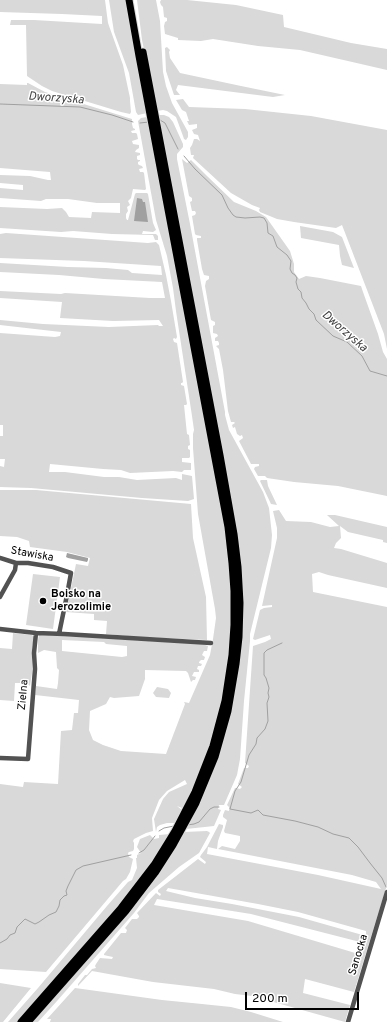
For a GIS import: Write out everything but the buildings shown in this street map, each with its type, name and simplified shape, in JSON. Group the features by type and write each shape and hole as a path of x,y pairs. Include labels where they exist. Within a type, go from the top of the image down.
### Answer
{"main road":[{"path":"28,1022 130,906 160,866 202,788 212,764 228,711 238,652 240,591 236,548 228,498 156,135 142,73 129,0"},
{"path":"132,0 149,83 156,135"},
{"path":"21,1022 121,908 174,839"}],"street":[{"name":"Stawiska","path":"0,558 16,563 28,563 53,567 71,573 59,634"},
{"path":"0,598 16,570 16,563"},
{"path":"0,629 36,633 211,643"},
{"name":"Zielna","path":"0,758 28,759 35,669 34,653 36,633"},
{"name":"Sanocka","path":"348,1022 387,892"}],"shaded area":[{"path":"0,0 105,0 108,23 123,65 130,98 130,114 52,91 27,76 26,25 10,25 11,20 102,24 102,16 0,12"},
{"path":"109,0 127,0 147,113 138,115 136,112 129,73 114,32"},
{"path":"137,0 156,0 160,21 163,72 166,86 172,103 188,132 188,137 186,140 184,139 176,117 167,111 157,111 142,40"},
{"path":"161,0 187,0 236,5 283,15 284,27 351,43 387,49 387,70 300,50 258,46 213,39 201,41 178,40 178,38 165,34 164,26 167,18 164,17 163,7 160,2"},
{"path":"167,47 170,50 170,58 180,73 285,95 273,97 178,85 176,90 180,95 174,95 166,71 165,48"},
{"path":"27,83 45,92 132,119 133,128 135,130 131,131 132,133 137,134 138,139 132,141 133,144 139,145 139,148 135,152 140,153 140,155 137,156 137,159 140,160 138,164 143,168 139,169 140,172 144,173 146,189 133,189 131,198 128,201 130,205 127,207 128,211 126,218 128,220 135,194 147,193 153,223 156,230 153,232 143,231 142,234 156,234 158,236 158,240 155,240 153,235 73,231 61,232 0,228 0,207 47,209 62,208 69,217 91,218 92,212 120,213 120,203 97,203 68,199 46,199 41,201 0,198 0,188 23,190 23,185 0,183 0,175 30,176 51,180 50,172 0,168 0,84 27,85"},
{"path":"183,99 189,107 245,109 311,116 387,130 387,349 384,334 342,225 336,228 277,219 260,212 260,208 231,193 193,158 194,155 191,155 190,148 194,139 200,141 198,135 194,134 192,130 197,128 197,124 189,125 186,112 182,110 176,100"},
{"path":"158,115 169,117 173,122 183,144 183,147 177,154 177,159 225,415 229,430 263,492 269,508 272,535 271,548 250,634 240,759 237,775 224,805 219,805 218,809 221,810 214,826 186,829 206,789 243,615"},
{"path":"147,117 225,523 230,564 232,599 231,633 227,675 219,714 209,747 191,796 182,808 177,806 182,810 175,823 160,825 157,827 156,832 154,819 163,799 169,792 187,784 185,780 167,791 159,800 152,818 153,831 134,839 134,849 128,853 129,857 133,859 130,872 126,879 46,972 0,969 0,784 23,787 24,782 58,784 61,731 72,730 74,713 78,713 79,700 35,695 36,686 57,689 59,670 57,668 56,652 44,650 38,653 39,635 202,644 208,646 207,651 204,651 202,655 205,657 204,660 199,662 202,664 201,666 198,666 197,669 199,672 194,672 192,676 196,677 195,680 191,682 186,671 145,670 145,679 139,696 110,697 106,704 90,711 89,730 93,740 121,751 166,754 185,704 184,702 189,703 210,655 213,639 216,618 198,514 193,448 194,430 173,288 167,256 156,220 138,121 141,118","holes":["62,640 104,642 106,644 127,646 127,656 122,657 62,651"]},
{"path":"182,159 187,163 191,160 234,202 266,217 290,251 294,264 294,272 299,279 306,276 361,286 383,352 387,359 387,496 338,486 294,482 258,476 254,469 255,467 259,466 259,464 251,464 239,441 243,438 242,435 240,436 237,434 235,427 233,428 232,425 235,423 231,422 228,411 223,370 219,349 216,346 219,345 219,343 218,341 215,341 215,338 218,336 217,334 213,333 213,326 215,325 215,322 211,320 205,286 209,276 204,275 202,269 197,240 197,238 201,238 201,236 195,234 192,216 196,213 195,211 192,211 190,202 192,201 192,198 189,196"},
{"path":"137,198 142,199 143,202 145,202 148,222 134,221"},
{"path":"300,226 333,232 342,237 354,268 342,265 339,245 301,238"},
{"path":"6,233 148,243 156,242 159,245 177,337 176,339 173,339 174,342 177,343 183,382 181,385 184,386 187,404 184,405 187,434 189,435 190,445 188,446 188,449 190,450 190,457 182,458 182,462 191,463 191,470 184,470 182,472 130,473 121,470 50,464 49,472 65,472 137,480 176,478 182,480 182,474 192,476 194,499 188,501 31,488 0,487 0,466 4,467 5,459 0,459 0,436 3,436 3,425 0,425 0,333 55,337 60,336 61,332 0,325 0,320 43,324 109,327 163,326 159,320 113,321 60,318 62,302 0,298 0,291 165,298 162,282 0,272 0,263 106,268 128,270 132,273 162,275 161,266 0,258 0,234"},
{"path":"267,480 268,486 277,505 271,504 260,481"},
{"path":"0,490 36,490 191,504 193,538 206,597 207,640 106,634 107,621 94,620 94,614 66,612 76,564 88,566 90,558 67,552 30,547 29,541 17,537 0,536"},
{"path":"279,510 286,521 311,522 330,527 339,526 327,515 335,515 387,527 387,543 383,542 383,540 348,532 340,526 341,538 336,543 334,548 387,563 387,588 319,572 312,574 313,592 387,607 387,885 354,992 305,979 303,993 350,1005 345,1022 252,996 214,989 153,982 92,971 78,986 85,975 87,975 92,969 96,968 95,966 100,958 112,959 113,957 104,954 121,933 126,933 127,930 125,928 132,919 137,919 139,917 137,913 156,893 160,896 161,894 158,890 198,859 205,864 206,862 200,857 219,824 223,825 223,827 217,849 208,847 207,854 318,875 381,889 376,882 352,875 218,849 222,846 235,849 240,841 240,836 225,833 224,831 227,820 223,817 223,815 225,810 229,811 229,807 227,805 235,788 240,789 242,787 238,784 244,768 248,768 249,766 245,763 253,646 271,639 270,635 255,640 253,639 260,610 272,607 272,605 262,606 277,538 277,528 273,511","holes":["168,888 298,912 366,931 366,936 299,917 195,898 166,891","157,899 251,914 364,943 362,955 248,921 154,905"]},
{"path":"67,553 88,558 88,560 87,562 68,558 66,557"},
{"name":"Boisko na Jerozolimie","path":"33,574 60,577 53,629 26,625"},
{"path":"13,633 32,635 34,637 30,686 27,683 15,683 14,701 0,700 0,648 12,649"},
{"path":"157,687 168,689 171,693 169,698 156,697 153,693"},
{"path":"207,831 210,833 199,853 179,867 149,893 134,913 38,1022 31,1022 168,859 184,832"},
{"path":"170,834 153,861 121,904 18,1022 8,1022 107,906 128,882 132,880 137,868 137,855 141,853 137,847 140,839 150,835 154,839 159,838 159,835"},
{"path":"0,983 31,988 3,1022 0,1022"},
{"path":"75,988 162,1000 231,1007 283,1022 50,1022 51,1019 47,1019"}],"waterway":[{"name":"Dworzyska","path":"0,104 80,107 133,122"},
{"name":"Dworzyska","path":"160,120 165,123 178,149"},
{"name":"Dworzyska","path":"140,123 149,122"},
{"name":"Dworzyska","path":"184,156 222,195 233,215 236,217 245,218 264,218 267,223 268,233 273,236 277,247 287,255 291,261 290,269 297,278 296,282 298,289 309,309 314,314 316,320 333,336 347,342 362,356 370,371 387,376"},
{"path":"282,643 264,653 264,675 269,688 267,703 268,721 265,729 257,738 256,744 249,755 241,782 235,791 230,809 251,813 258,810 263,815 318,827 333,834 349,838 358,847 382,878 386,887"},
{"path":"187,825 199,822 210,809 219,807"},
{"path":"159,831 164,828 174,826"},
{"path":"139,853 144,850 155,836"},
{"path":"0,943 15,933 17,927 25,919 35,924 56,912 60,900 67,895 66,891 76,870 83,866 131,855"}],"place":[{"name":"Boisko na Jerozolimie","path":"43,601"}]}
